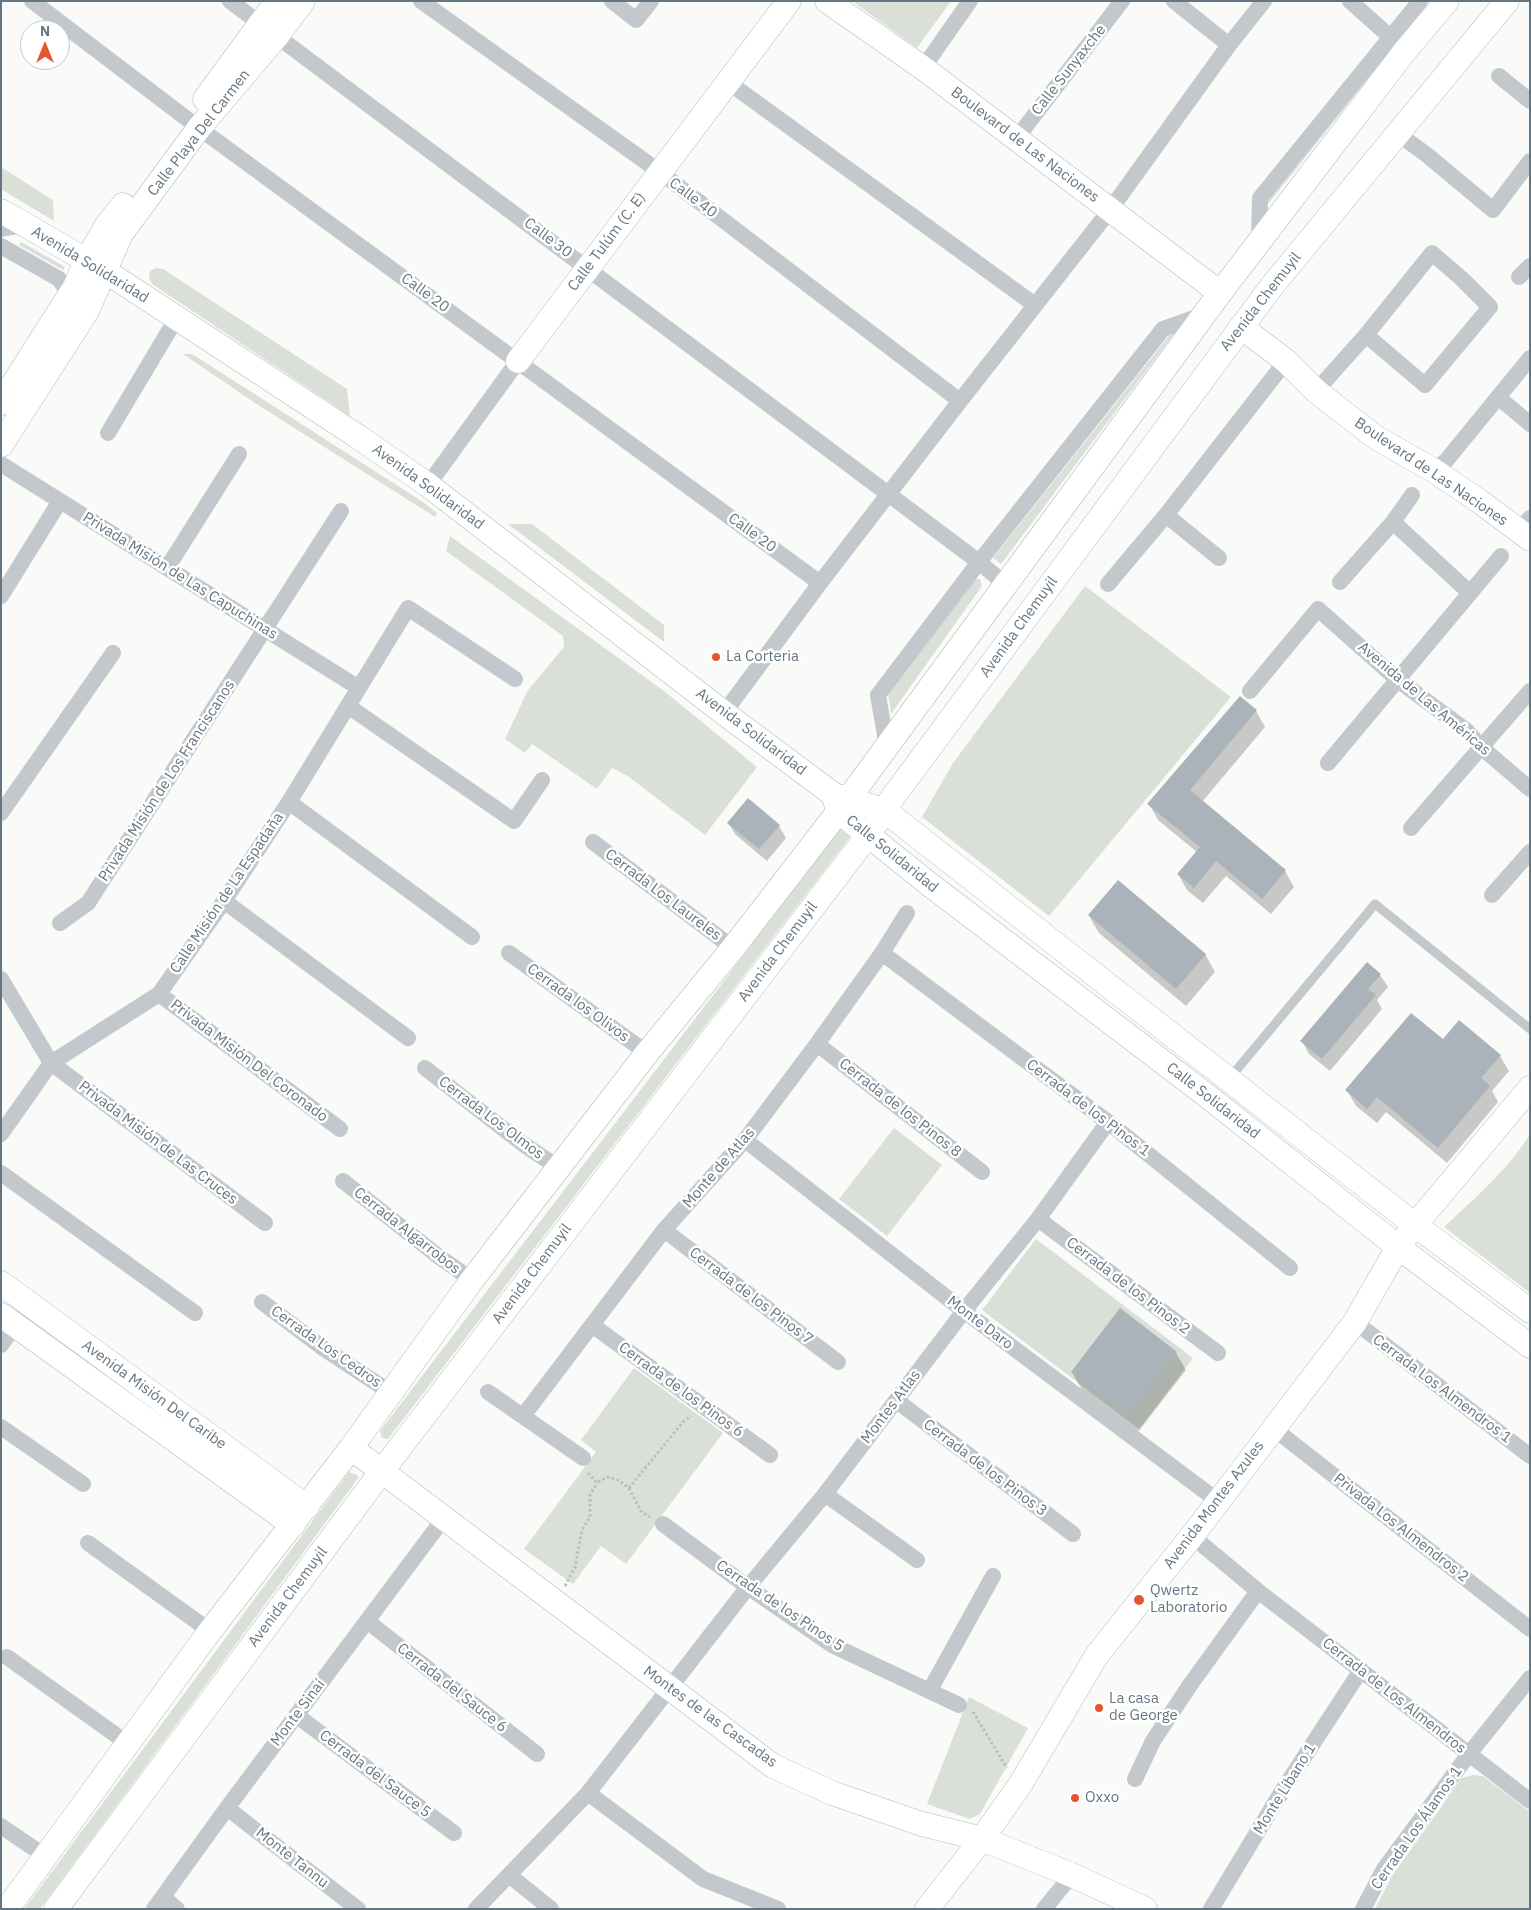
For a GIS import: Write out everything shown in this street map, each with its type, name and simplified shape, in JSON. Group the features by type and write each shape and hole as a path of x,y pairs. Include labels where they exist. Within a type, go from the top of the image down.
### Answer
{"main road":[{"name":"Calle Playa Del Carmen","path":"268,30 276,1"},
{"name":"Calle Playa Del Carmen","path":"95,266 107,225 194,124 268,30 303,1"},
{"name":"Calle Tulúm (C. E)","path":"518,361 789,1"},
{"name":"Boulevard de Las Naciones","path":"827,1 923,68 1220,294"},
{"path":"7,1909 210,1631 352,1448 390,1392 472,1280 647,1053 733,948 840,801 887,747 1005,584 1259,242 1398,44 1447,1"},
{"name":"Avenida Chemuyil","path":"56,1909 382,1471 869,834 884,810 1241,326 1397,133 1507,1"},
{"name":"Avenida Solidaridad","path":"1,212 12,227 95,266 349,430 428,485 840,801"},
{"path":"1,403 70,296 95,266"},
{"path":"1,445 87,311 95,266"},
{"name":"Boulevard de Las Naciones","path":"1241,326 1286,361 1316,391 1375,437 1433,470 1526,529"},
{"name":"Calle Solidaridad","path":"840,801 884,810 1415,1225 1530,1311"},
{"name":"Calle Solidaridad","path":"840,801 869,834 929,884 1206,1095 1398,1247 1530,1346"},
{"name":"Avenida Montes Azules","path":"928,1909 982,1839 1020,1785 1097,1655 1192,1536 1354,1322 1398,1247 1530,1088"},
{"name":"Avenida Misión Del Caribe","path":"1,1284 30,1304 300,1516"},
{"name":"Avenida Misión Del Caribe","path":"8,1320 300,1516"},
{"name":"Montes de las Cascadas","path":"352,1448 773,1766 832,1793 922,1824 982,1839 1072,1875 1144,1909"}],"street":[{"name":"Calle 20","path":"32,1 194,124 820,583"},
{"name":"Calle 30","path":"230,1 889,494 1005,584"},
{"name":"Calle 40","path":"421,1 660,172 960,401"},
{"path":"612,1 636,20 651,1"},
{"path":"923,68 970,1"},
{"name":"Calle Sunyaxche","path":"1016,139 1122,1"},
{"path":"1174,1 1228,45"},
{"path":"724,713 820,583 1110,210 1228,45 1264,1"},
{"path":"1350,1 1398,44 1420,1"},
{"path":"1499,76 1530,101"},
{"path":"728,82 1035,305"},
{"path":"1397,133 1427,154 1494,210 1530,162"},
{"path":"1,246 59,280 70,296"},
{"path":"1316,391 1366,336 1432,253 1490,307 1425,385 1366,336"},
{"path":"887,747 878,695 979,562 1163,329 1204,314"},
{"path":"108,434 176,319"},
{"path":"1433,470 1445,462 1530,358"},
{"name":"Calle Tulúm (C. E)","path":"428,485 518,361"},
{"path":"1108,584 1166,515 1286,361"},
{"path":"1498,396 1530,424"},
{"path":"167,568 239,454"},
{"name":"Privada Misión de Las Capuchinas","path":"1,464 359,688"},
{"path":"1340,582 1393,522 1412,495"},
{"path":"1,596 60,501"},
{"name":"Privada Misión de Los Franciscanos","path":"60,923 88,904 341,510"},
{"path":"1166,515 1218,558"},
{"path":"1393,522 1470,593"},
{"path":"1328,763 1501,556"},
{"name":"Calle Misión de La Espadaña","path":"1,1134 51,1063 159,994 224,901 289,802 408,608 515,679"},
{"name":"Avenida de Las Américas","path":"1250,691 1318,608 1398,680 1467,731 1481,747 1530,789"},
{"path":"1,813 113,653"},
{"path":"1411,828 1530,691"},
{"path":"348,706 514,820 542,780"},
{"path":"289,802 472,937"},
{"name":"Cerrada Los Laureles","path":"593,842 733,948"},
{"path":"1492,895 1530,852"},
{"path":"224,901 408,1038"},
{"name":"Monte de Atlas","path":"523,1416 664,1230 745,1140 817,1044 908,913"},
{"name":"Cerrada los Olivos","path":"509,953 647,1053"},
{"name":"Cerrada de los Pinos 1","path":"882,953 1108,1122 1290,1268"},
{"path":"1,979 51,1063"},
{"name":"Privada Misión Del Coronado","path":"159,994 340,1129"},
{"name":"Cerrada de los Pinos 8","path":"817,1044 982,1172"},
{"name":"Privada Misión de Las Cruces","path":"51,1063 265,1223"},
{"name":"Cerrada Los Olmos","path":"424,1068 523,1144 559,1168"},
{"name":"Montes Atlas","path":"671,1689 748,1587 826,1494 964,1311 1038,1219 1108,1122"},
{"name":"Monte Daro","path":"745,1140 964,1311 1218,1501"},
{"path":"1,1173 195,1313"},
{"name":"Cerrada Algarrobos","path":"342,1181 438,1256 472,1280"},
{"name":"Cerrada de los Pinos 2","path":"1038,1219 1218,1353"},
{"name":"Cerrada de los Pinos 7","path":"664,1230 838,1362"},
{"name":"Cerrada Los Cedros","path":"262,1302 323,1348 390,1392"},
{"path":"1,1345 8,1320 30,1304"},
{"name":"Cerrada Los Almendros 1","path":"1354,1322 1530,1456"},
{"name":"Cerrada de los Pinos 6","path":"592,1325 770,1456"},
{"path":"488,1392 583,1458"},
{"name":"Cerrada de los Pinos 3","path":"897,1401 1073,1534"},
{"path":"1,1427 83,1484"},
{"name":"Privada Los Almendros 2","path":"1273,1428 1530,1629"},
{"path":"826,1494 917,1560"},
{"name":"Monte Sinaí","path":"158,1903 444,1518"},
{"name":"Cerrada de los Pinos 5","path":"662,1524 832,1645 959,1705"},
{"name":"Cerrada de Los Almendros","path":"1192,1536 1258,1591 1530,1801"},
{"path":"88,1543 210,1631"},
{"path":"930,1690 993,1576"},
{"path":"1135,1779 1153,1741 1190,1685 1258,1591"},
{"name":"Cerrada del Sauce 6","path":"366,1621 537,1754"},
{"path":"7,1656 127,1743"},
{"name":"Monte Líbano 1","path":"1211,1909 1284,1788 1361,1670"},
{"name":"Cerrada Los Álamos 1","path":"1363,1909 1384,1869 1470,1754 1530,1678"},
{"path":"476,1909 588,1793 671,1689"},
{"name":"Cerrada del Sauce 5","path":"296,1715 454,1833"},
{"path":"588,1793 703,1880 778,1909"},
{"name":"Monte Tannu","path":"227,1808 358,1909"},
{"path":"1,1826 46,1856"},
{"path":"509,1875 551,1909"},
{"path":"1044,1909 1072,1875"},
{"path":"158,1903 177,1909"}],"lane":[{"path":"1229,1079 1375,904 1530,1028"}],"path":[{"path":"628,1488 683,1422 704,1407"},
{"path":"583,1458 589,1476 597,1483"},
{"path":"557,1603 574,1567 582,1530 590,1517 590,1495 597,1483 607,1477 618,1480 628,1488 641,1511 662,1524"},
{"path":"959,1705 975,1713 1002,1761 1020,1785"}],"shaded area":[{"path":"852,1 951,1 917,48"},
{"path":"1387,51 1388,54 1264,209 1264,201"},
{"path":"1,167 53,200 54,221 1,189"},
{"path":"21,242 65,267 63,270 19,245"},
{"path":"156,268 163,269 347,389 350,416 152,284 149,277 150,271"},
{"path":"1176,331 1001,564 993,558 1172,332"},
{"path":"183,354 192,354 420,500 437,513 435,517 255,403"},
{"path":"508,524 532,524 664,625 664,642"},
{"path":"450,536 664,691 757,767 705,835 629,777 612,768 597,789 532,744 525,753 505,739 528,690 564,647 563,636 446,551"},
{"path":"974,579 980,579 982,586 891,714 888,693"},
{"path":"1085,586 1231,697 1049,916 922,817 953,763"},
{"path":"840,829 850,837 388,1439 382,1438 380,1431"},
{"path":"894,1128 942,1165 887,1236 839,1199"},
{"path":"1530,1134 1530,1293 1444,1227 1501,1172"},
{"path":"1036,1239 1193,1358 1139,1429 982,1310"},
{"path":"634,1368 723,1433 626,1564 601,1546 573,1584 524,1549 596,1452 581,1440"},
{"path":"349,1472 359,1476 354,1484 40,1909 24,1909"},
{"path":"969,1697 1028,1728 980,1814 970,1819 927,1804"},
{"path":"1473,1775 1483,1776 1530,1812 1530,1909 1375,1909 1393,1874 1462,1778"}],"building":[{"path":"1240,696 1257,710 1190,790 1286,870 1262,899 1216,861 1194,888 1177,874 1200,847 1147,804"},
{"path":"748,798 780,825 759,849 727,823"},
{"path":"1118,880 1206,954 1176,989 1088,915"},
{"path":"1367,962 1381,974 1368,989 1376,995 1322,1059 1300,1041"},
{"path":"1411,1013 1443,1039 1459,1020 1501,1055 1481,1078 1490,1086 1438,1148 1377,1097 1367,1109 1345,1090"},
{"path":"1120,1308 1177,1352 1128,1416 1071,1372"}],"place":[{"name":"La Corteria","path":"716,657"},
{"name":"Qwertz Laboratorio","path":"1139,1600"},
{"name":"La casa de George","path":"1099,1708"},
{"name":"Oxxo","path":"1075,1798"}]}
